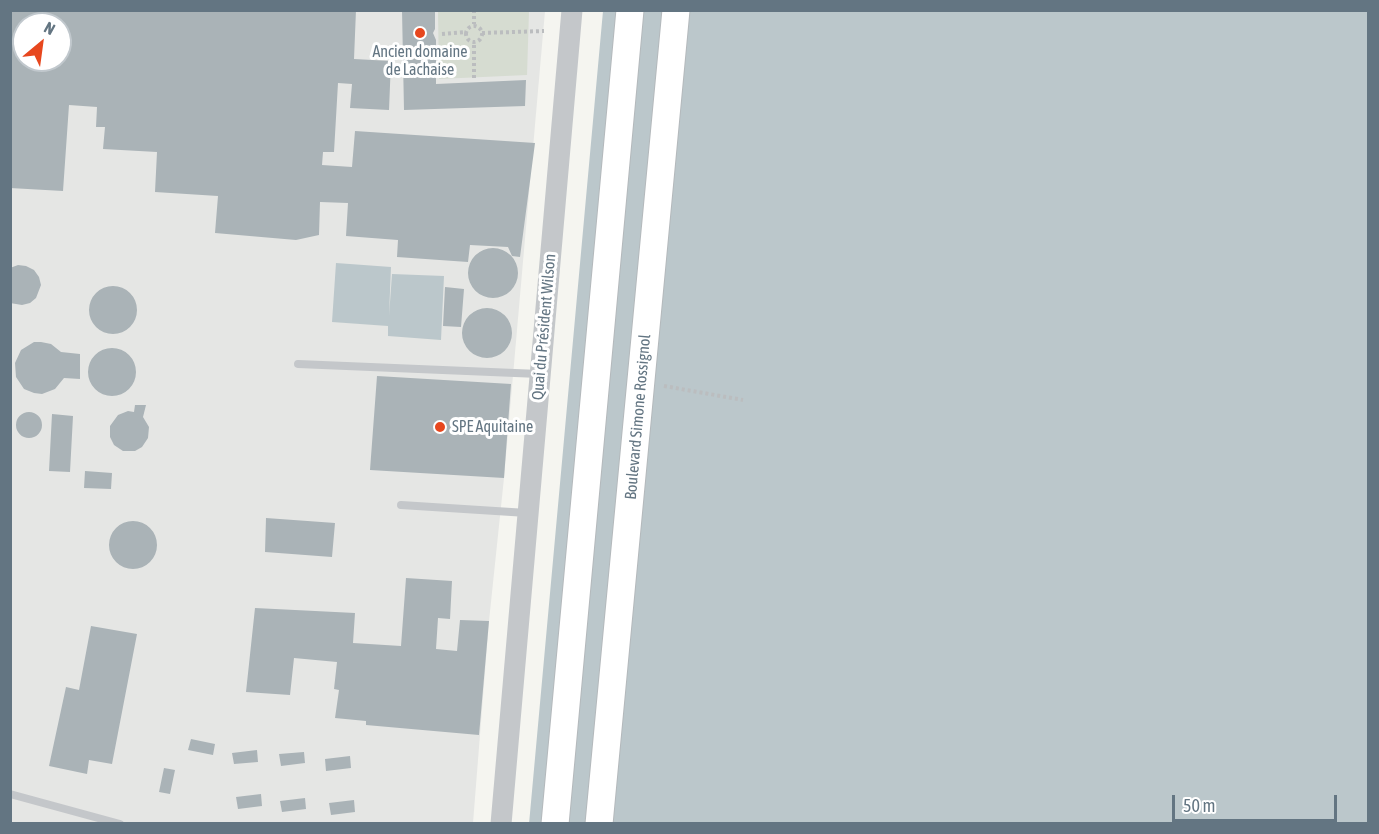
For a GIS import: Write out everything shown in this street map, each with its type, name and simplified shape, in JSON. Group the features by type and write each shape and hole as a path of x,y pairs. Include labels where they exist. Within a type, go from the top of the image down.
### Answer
{"main road":[{"path":"555,824 630,10"},
{"name":"Boulevard Simone Rossignol","path":"599,824 676,10"}],"street":[{"name":"Quai du Président Wilson","path":"501,824 572,10"}],"lane":[{"path":"298,364 539,374"},
{"path":"400,505 527,513"},
{"path":"10,794 120,824"}],"path":[{"path":"442,34 466,32 474,24 474,10"},
{"path":"474,24 478,25 482,33 481,38 474,43"},
{"path":"482,33 544,31"},
{"path":"466,32 468,39 474,43"},
{"path":"474,43 474,78"},
{"path":"641,382 743,400"}],"shaded area":[{"path":"10,11 545,11 504,478 489,621 473,823 11,823"},
{"path":"438,11 529,11 527,75 439,79"},
{"path":"603,11 1368,11 1368,823 529,824"},
{"path":"336,263 391,267 389,316 392,274 444,276 441,340 388,336 388,326 332,322"}],"building":[{"path":"10,10 356,10 354,59 391,61 389,110 350,108 352,84 338,83 334,152 323,152 322,165 352,167 355,131 535,143 520,257 512,256 508,247 470,245 468,262 397,257 398,240 346,236 348,203 320,202 319,235 296,240 215,233 218,196 155,192 157,152 103,149 105,127 96,127 97,107 69,105 63,191 10,188"},
{"path":"402,10 435,10 433,33 436,40 436,84 526,80 525,106 404,110"},
{"path":"488,248 498,248 511,255 518,268 518,278 511,291 498,298 488,298 479,294 472,287 468,278 468,268 472,259 479,252"},
{"path":"18,265 34,270 41,285 36,298 22,305 10,303 10,268"},
{"path":"113,286 130,293 137,310 130,327 113,334 96,327 89,310 96,293"},
{"path":"445,287 464,289 461,327 443,326"},
{"path":"482,308 492,308 505,315 512,328 512,338 505,351 492,358 482,358 473,354 466,347 462,338 462,328 466,319 473,312"},
{"path":"34,342 51,344 61,352 80,354 80,379 64,378 55,389 42,394 24,389 16,377 15,363 21,350"},
{"path":"112,348 129,355 136,372 129,389 112,396 95,389 88,372 95,355"},
{"name":"SPE Aquitaine","path":"377,376 511,384 504,478 370,470"},
{"path":"135,405 146,405 143,417 149,427 148,438 142,447 135,451 123,451 114,445 110,437 110,426 118,415 128,411 134,412"},
{"path":"29,412 38,416 42,425 38,434 29,438 20,434 16,425 20,416"},
{"path":"52,414 73,416 70,472 49,471"},
{"path":"85,471 112,473 111,489 84,488"},
{"path":"266,518 335,523 332,557 265,552"},
{"path":"133,521 150,528 157,545 150,562 133,569 116,562 109,545 116,528"},
{"path":"406,578 452,581 450,619 438,618 436,649 457,651 460,620 489,621 479,735 366,725 366,721 335,718 339,690 334,689 337,662 294,658 290,695 246,692 255,608 355,613 353,643 401,646"},
{"path":"91,626 137,634 112,764 89,760 87,774 49,766 66,687 79,690"},
{"path":"191,739 215,744 213,755 188,750"},
{"path":"257,750 258,762 234,764 232,753"},
{"path":"304,752 305,763 281,766 279,754"},
{"path":"350,756 351,768 326,771 325,759"},
{"path":"164,768 175,770 170,794 159,792"},
{"path":"261,794 262,806 238,809 236,797"},
{"path":"305,798 306,809 282,812 280,801"},
{"path":"354,800 355,812 331,815 329,803"}],"place":[{"name":"Ancien domaine de Lachaise","path":"420,33"},
{"name":"SPE Aquitaine","path":"440,427"}]}
